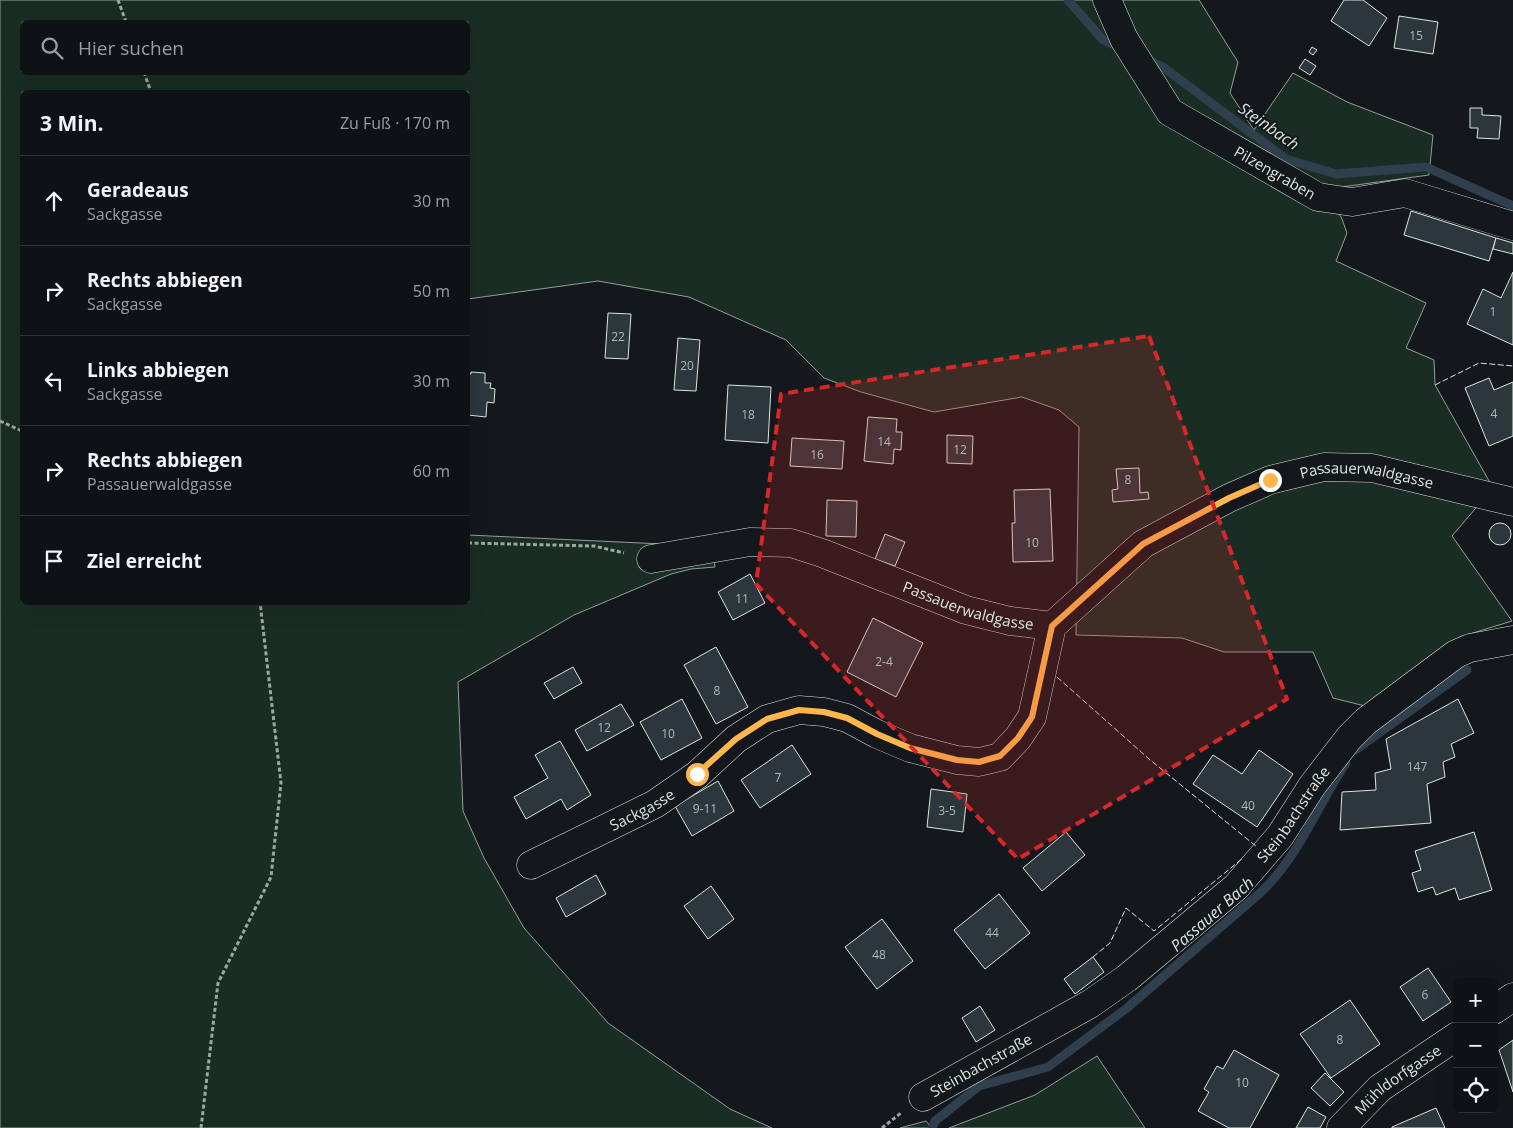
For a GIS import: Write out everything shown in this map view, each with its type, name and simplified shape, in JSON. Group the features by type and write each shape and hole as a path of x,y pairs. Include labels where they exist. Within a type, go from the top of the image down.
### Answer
{"street":[{"name":"Pilzengraben","path":"1107,0 1124,39 1170,112 1318,197 1352,202 1405,193 1513,226"},
{"name":"Passauerwaldgasse","path":"651,559 750,542 791,543 822,552 966,610 1010,621 1052,626 1143,544 1229,498 1270,480 1324,467 1372,468 1513,502"},
{"name":"Sackgasse","path":"531,865 655,804 697,774 736,739 767,719 799,710 824,712 847,718 877,734 910,748 957,760 979,762 1000,756 1018,738 1032,717 1052,626"},
{"name":"Steinbachstraße","path":"923,1097 1090,1004 1127,978 1236,887 1280,836 1312,786 1349,738 1366,721 1456,654 1470,648 1513,640"},
{"path":"1498,1007 1513,997"},
{"name":"Mühldorfgasse","path":"1341,1128 1380,1088 1453,1039"}],"path":[{"path":"118,0 125,20"},
{"path":"145,75 150,90"},
{"path":"0,421 20,429"},
{"path":"470,543 594,546 651,559"},
{"path":"201,1128 218,983 271,877 281,783 260,605"}],"highlighted area":[{"path":"1149,336 1287,699 1018,859 756,584 781,394"}],"green space":[{"path":"0,0 1199,0 1238,62 1230,93 1254,130 1293,73 1347,102 1433,135 1429,175 1327,189 1347,233 1336,261 1426,303 1406,348 1434,360 1435,385 1493,488 1452,536 1512,621 1460,637 1373,708 1333,698 1313,652 1224,652 1182,638 1076,635 1079,427 1059,410 1022,397 934,412 861,392 824,378 786,340 689,297 598,281 470,299 470,90 20,90 20,605 470,605 470,535 663,544 711,538 715,567 691,569 671,574 574,615 458,682 463,811 484,858 524,928 608,1023 730,1109 772,1128 0,1128"},
{"path":"1097,1056 1145,1128 949,1128 1035,1095"},
{"path":"926,1121 932,1128 900,1128"}],"building":[{"path":"1344,0 1363,0 1387,18 1369,46 1331,21"},
{"path":"1399,16 1438,22 1433,54 1394,48"},
{"path":"1312,47 1317,50 1313,55 1309,52"},
{"path":"1305,59 1316,66 1310,75 1299,68"},
{"path":"1470,108 1482,108 1482,115 1501,116 1499,139 1477,138 1478,128 1470,128"},
{"path":"1411,211 1496,238 1489,261 1404,235"},
{"path":"1496,238 1513,243 1513,254 1493,249"},
{"path":"1513,272 1513,345 1467,324 1483,289 1501,298"},
{"path":"608,313 631,314 628,359 605,358"},
{"path":"678,338 700,340 696,391 674,390"},
{"path":"471,372 485,373 485,383 491,383 490,388 495,389 494,403 487,402 486,417 470,415"},
{"path":"1489,378 1494,390 1513,382 1513,436 1489,446 1465,388"},
{"path":"728,385 771,387 768,443 725,440"},
{"path":"868,417 897,419 896,432 902,432 901,450 894,449 893,464 864,461"},
{"path":"947,435 973,436 972,464 947,463"},
{"path":"792,438 844,441 842,469 790,466"},
{"path":"1139,468 1140,493 1148,492 1149,499 1113,502 1112,490 1118,489 1116,469"},
{"path":"1050,489 1053,561 1013,562 1012,523 1015,523 1014,490"},
{"path":"827,500 857,501 856,537 826,536"},
{"path":"1500,523 1508,526 1511,534 1508,542 1500,545 1492,542 1489,534 1492,526"},
{"path":"885,534 905,542 895,566 875,559"},
{"path":"750,574 765,603 733,620 718,592"},
{"path":"873,618 923,643 896,697 847,672"},
{"path":"716,647 748,707 716,724 684,665"},
{"path":"573,667 582,683 554,699 544,683"},
{"path":"682,699 702,738 661,760 640,722"},
{"path":"1458,699 1474,733 1451,744 1455,757 1443,762 1445,777 1427,784 1431,823 1340,830 1342,792 1376,790 1375,773 1391,769 1386,739"},
{"path":"621,704 634,725 587,751 575,730"},
{"path":"560,741 591,795 567,810 561,799 526,819 514,797 548,778 535,755"},
{"path":"792,745 811,774 760,808 741,780"},
{"path":"1259,750 1293,774 1257,827 1193,784 1213,755 1242,774"},
{"path":"718,781 734,811 692,836 675,806"},
{"path":"931,789 967,794 963,832 927,827"},
{"path":"1066,832 1085,855 1042,891 1023,868"},
{"path":"1474,832 1492,890 1459,900 1455,888 1436,895 1433,887 1418,892 1412,873 1421,870 1415,851"},
{"path":"596,875 606,894 566,917 556,898"},
{"path":"711,886 734,919 708,939 684,906"},
{"path":"999,894 1030,933 985,969 954,930"},
{"path":"882,919 913,961 877,989 845,947"},
{"path":"1093,957 1104,972 1075,994 1064,979"},
{"path":"1428,968 1451,1002 1423,1021 1400,987"},
{"path":"1350,1000 1380,1044 1331,1078 1300,1034"},
{"path":"980,1006 995,1030 976,1042 962,1018"},
{"path":"1513,1040 1513,1092 1499,1050"},
{"path":"1234,1050 1279,1075 1250,1128 1229,1128 1198,1111 1209,1092 1204,1089 1217,1066 1223,1069"},
{"path":"1325,1073 1344,1092 1330,1106 1311,1088"},
{"path":"1308,1107 1326,1117 1320,1128 1296,1128"},
{"path":"1436,1108 1445,1128 1392,1128 1392,1127"}],"waterway":[{"name":"Steinbach","path":"1068,0 1103,40 1121,48"},
{"name":"Steinbach","path":"1146,59 1163,67 1286,159 1336,174 1426,167 1513,206"},
{"name":"Passauer Bach","path":"1355,750 1467,670"},
{"name":"Passauer Bach","path":"932,1128 935,1121 979,1086 1048,1067 1127,1008 1260,893 1286,864 1346,763"}],"fence":[{"path":"1435,385 1479,363 1513,366"},
{"path":"1057,677 1149,759 1257,847"},
{"path":"1093,957 1110,943 1126,908 1154,931 1243,858"}],"route":[{"path":"697,774 736,739 767,719 799,710 824,712 847,718 877,734 910,748 957,760 979,762 1000,756 1018,738 1032,717 1052,626 1143,544 1229,498 1270,480"}]}
